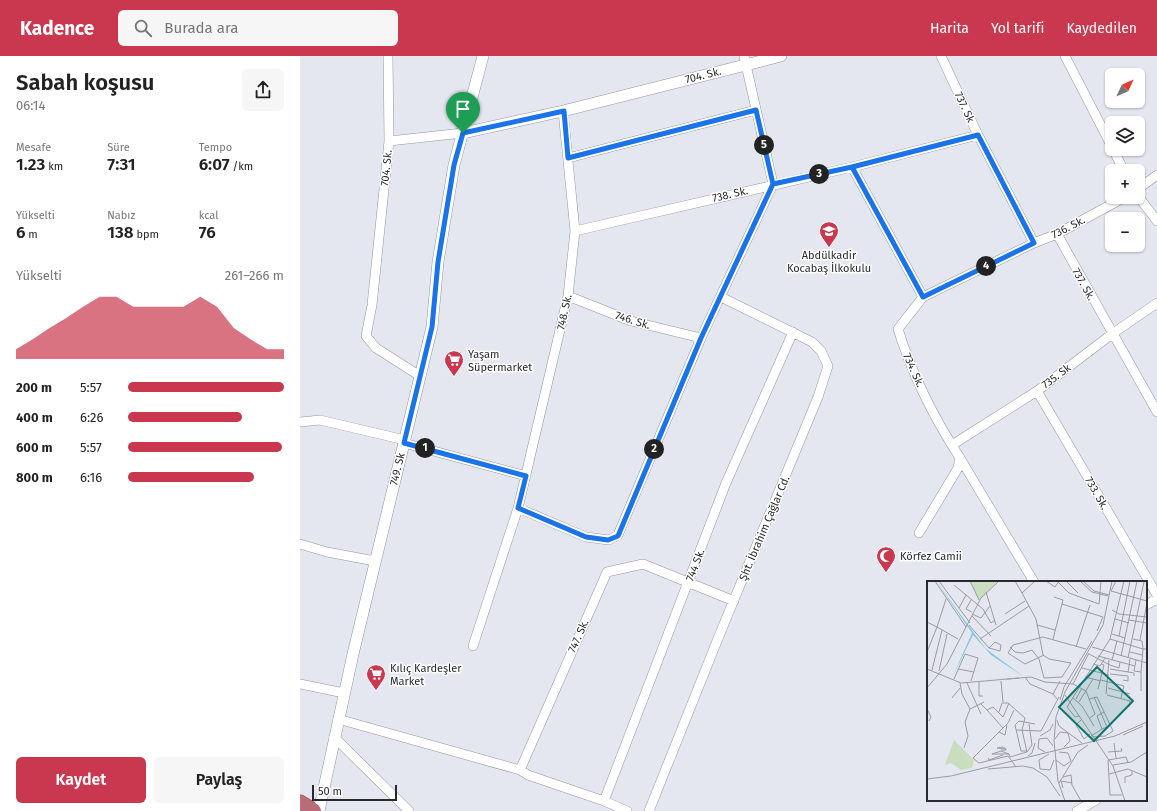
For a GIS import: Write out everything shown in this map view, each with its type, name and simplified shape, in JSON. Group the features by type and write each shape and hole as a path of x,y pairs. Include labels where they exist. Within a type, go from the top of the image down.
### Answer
{"street":[{"path":"388,56 389,141"},
{"name":"749. Sk","path":"309,808 334,737 432,327 438,262 454,165 483,56"},
{"name":"704. Sk.","path":"420,376 376,348 366,336 372,305 389,141 463,133 564,111 745,60 781,56"},
{"name":"737. Sk","path":"941,56 978,135 1034,243"},
{"path":"1065,56 1105,134"},
{"path":"518,508 586,537 608,540 618,536 701,338 773,184 745,60"},
{"path":"568,158 756,110"},
{"name":"748. Sk.","path":"473,646 518,508 568,296 575,231 564,111"},
{"name":"738. Sk.","path":"575,231 773,184 852,167 978,135"},
{"path":"852,167 923,297"},
{"path":"1145,184 1157,175"},
{"name":"736. Sk.","path":"923,297 1034,243 1057,234 1112,204"},
{"path":"1144,204 1157,221"},
{"name":"737. Sk.","path":"1057,234 1157,412"},
{"name":"746. Sk.","path":"568,296 631,321 701,338"},
{"name":"Şht. İbrahim Çağlar Cd.","path":"649,811 818,397 828,366 821,351 812,342 721,297"},
{"name":"734. Sk.","path":"923,297 898,329 906,355 952,445"},
{"name":"735. Sk","path":"952,445 1037,391 1112,334 1157,303"},
{"name":"744 Sk.","path":"604,801 726,483 793,332"},
{"name":"733. Sk.","path":"1037,391 1157,596"},
{"path":"300,422 320,420 404,441 526,476"},
{"path":"952,445 1033,581"},
{"path":"919,533 958,468 960,458"},
{"path":"300,544 327,552 375,561"},
{"name":"747. Sk.","path":"520,770 607,572 643,564 688,583"},
{"path":"688,583 734,601"},
{"path":"1147,604 1157,599"},
{"path":"300,684 344,693"},
{"path":"338,719 520,770 528,775 604,801 627,811"},
{"path":"334,737 409,811"},
{"path":"1077,811 1094,801"}],"place":[{"name":"Abdülkadir Kocabaş İlkokulu","path":"829,248"},
{"name":"Yaşam Süpermarket","path":"454,377"},
{"name":"Körfez Camii","path":"886,573"},
{"name":"Kılıç Kardeşler Market","path":"376,691"}],"route":[{"path":"463,133 454,165 438,262 432,327 404,443 526,476 518,508 586,537 608,540 618,536 701,338 773,184 852,167 978,135 1034,243 923,297 852,167 812,175 773,184 756,110 568,158 564,111 463,133"}]}
